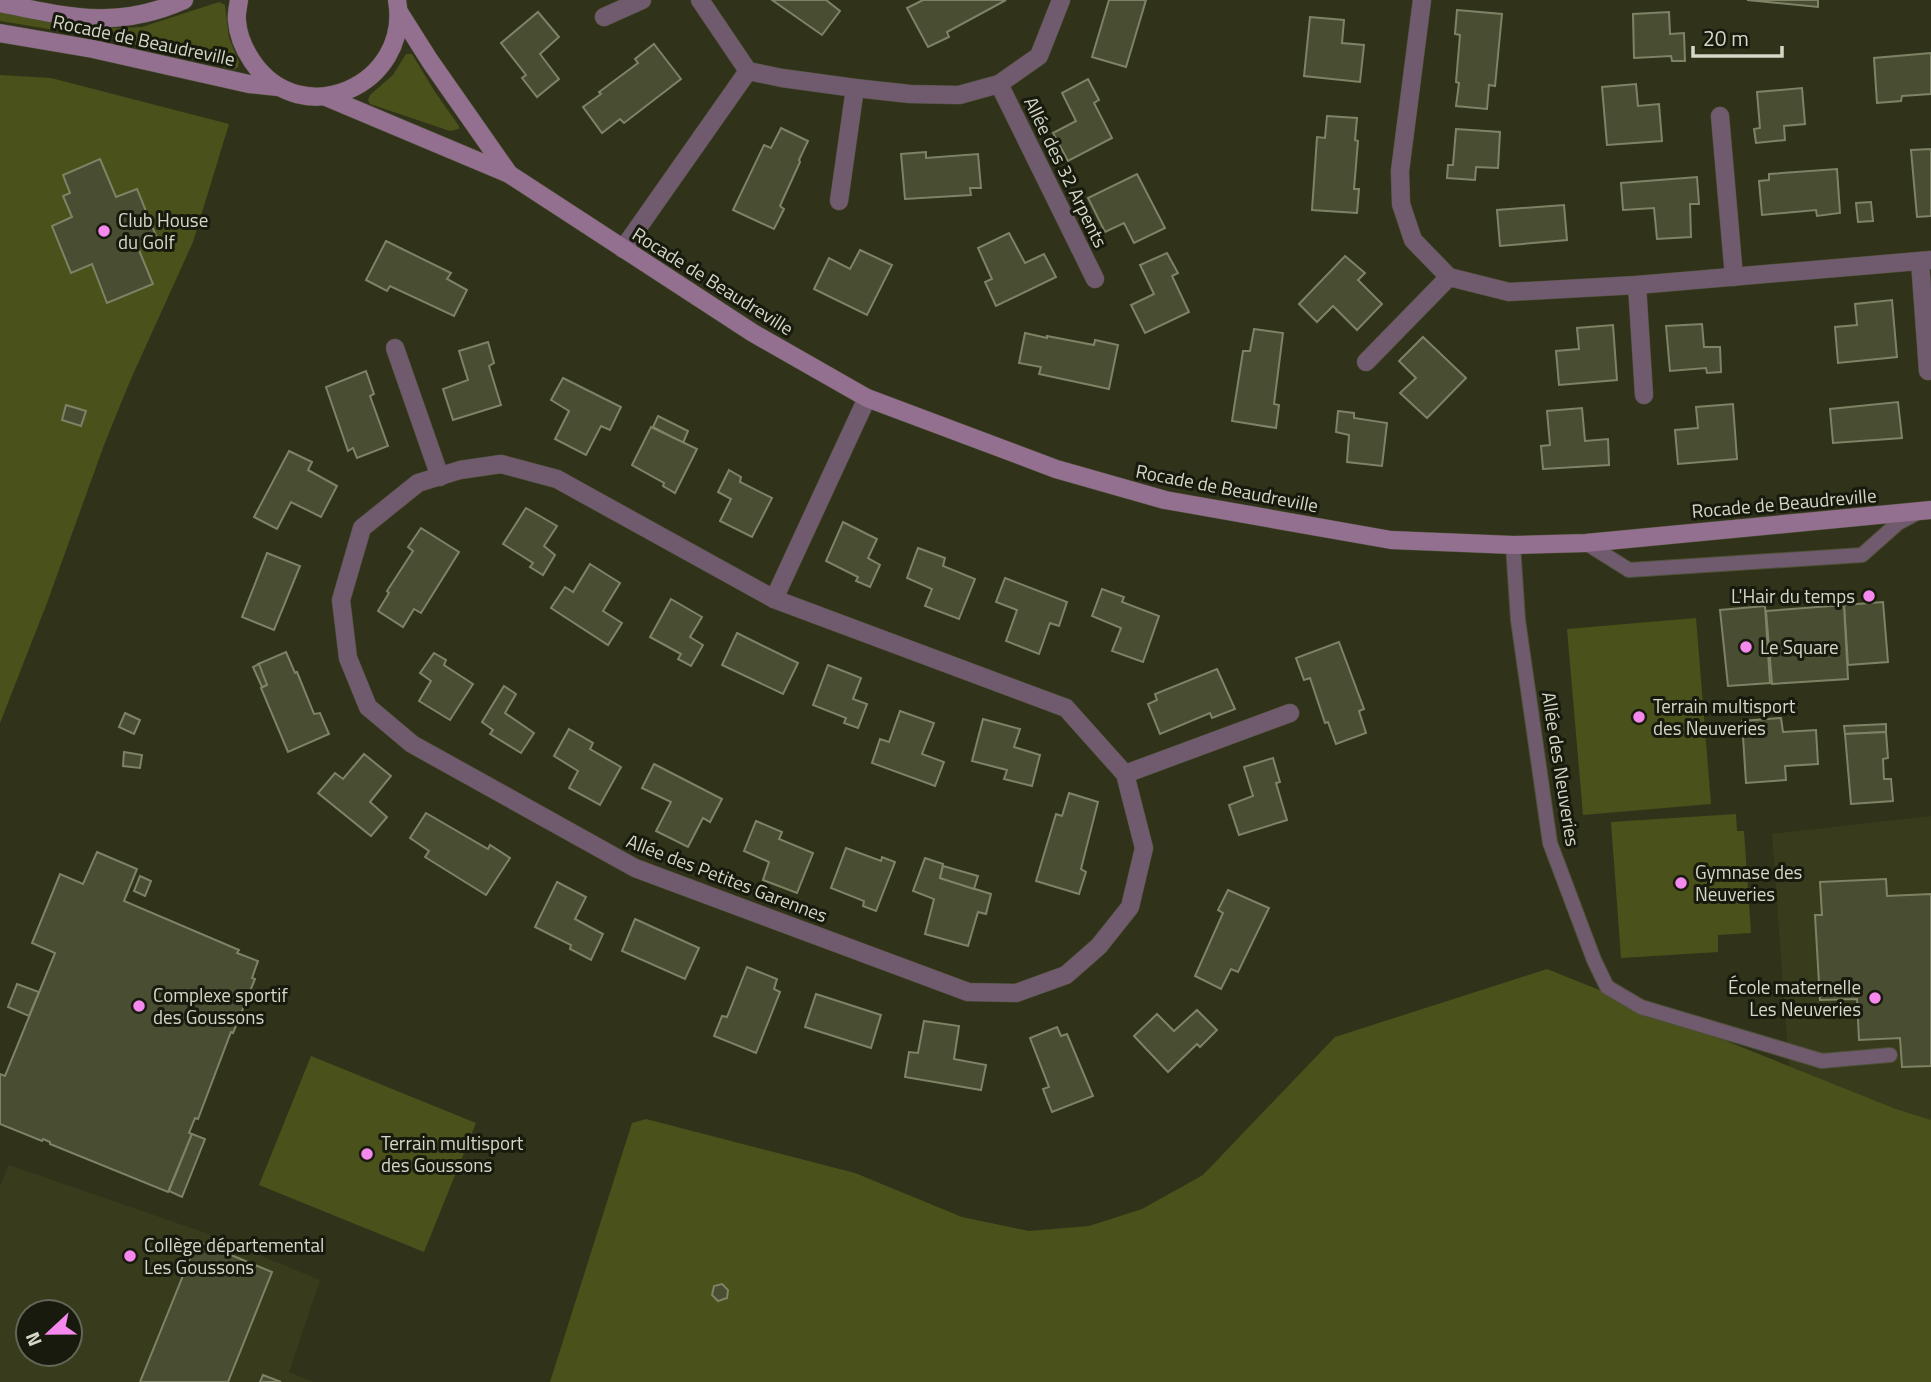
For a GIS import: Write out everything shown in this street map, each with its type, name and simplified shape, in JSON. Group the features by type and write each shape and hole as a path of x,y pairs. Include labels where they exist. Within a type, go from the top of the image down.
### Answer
{"street":[{"name":"Rocade de Beaudreville","path":"0,3 73,18 114,20 184,0"},
{"path":"239,0 237,22 243,48 258,70 279,87"},
{"path":"604,17 642,0"},
{"path":"623,249 748,71 700,0"},
{"name":"Allée des 32 Arpents","path":"748,71 855,88 910,94 959,95 999,84 1039,56 1061,0"},
{"path":"1422,0 1400,172 1401,204 1413,240 1449,277 1509,292 1637,285 1926,260 1928,371"},
{"name":"Rocade de Beaudreville","path":"398,6 430,61 509,174"},
{"path":"326,97 350,90 371,78 387,59 396,37 398,6"},
{"name":"Rocade de Beaudreville","path":"0,33 93,49 249,84 279,87 302,95 326,97 509,174 753,334 867,398 1056,469 1165,500 1391,540 1513,545 1586,543 1926,511"},
{"name":"Allée des 32 Arpents","path":"999,84 1095,279"},
{"path":"839,201 855,88"},
{"path":"1720,116 1734,277"},
{"path":"1366,362 1449,277"},
{"path":"1637,285 1644,395"},
{"path":"395,348 440,477"},
{"path":"774,599 867,398"},
{"name":"Allée des Petites Garennes","path":"501,464 557,479 774,599 1066,708 1125,774 1144,848 1130,907 1099,946 1066,975 1016,993 968,992 635,868 412,744 368,707 348,658 341,600 362,528 418,484 440,477 460,470 501,464"},
{"path":"1125,774 1290,713"}],"lane":[{"path":"1586,543 1629,570 1862,555 1898,523 1926,511"},
{"name":"Allée des Neuveries","path":"1513,545 1518,620 1550,843 1594,960 1607,987 1642,1007 1822,1061 1890,1055"}],"shaded area":[{"path":"219,2 225,5 229,38 239,62 234,70 121,41 0,21 0,12 89,29 142,27"},
{"path":"406,54 412,54 459,129 450,131 370,104 370,95 393,75"},
{"path":"0,75 51,78 229,124 193,242 104,445 0,723"},
{"name":"Terrain multisport des Neuveries","path":"1696,618 1711,804 1583,815 1567,629"},
{"name":"Gymnase des Neuveries","path":"1736,814 1737,831 1744,831 1751,933 1718,935 1718,952 1621,958 1611,822"},
{"path":"1931,816 1931,1120 1896,1109 1789,1066 1772,834"},
{"path":"1547,969 1896,1109 1931,1120 1931,1382 550,1382 632,1123 646,1119 855,1173 962,1217 1029,1231 1089,1226 1142,1209 1203,1175 1335,1037"},
{"name":"Terrain multisport des Goussons","path":"311,1056 476,1123 424,1252 259,1185"},
{"name":"Collège départemental Les Goussons","path":"9,1165 200,1231 320,1280 289,1372 313,1382 0,1382 0,1186"}],"building":[{"path":"772,0 826,0 840,11 822,35"},
{"path":"923,0 1006,0 947,32 949,37 928,47 907,8"},
{"path":"1109,0 1146,0 1126,67 1092,57"},
{"path":"1747,0 1818,0 1818,7"},
{"path":"1457,10 1502,14 1495,86 1489,85 1487,109 1456,106 1460,35 1455,34"},
{"path":"538,12 559,37 540,54 559,79 537,97 522,78 526,75 501,43"},
{"path":"1669,12 1670,34 1684,33 1685,61 1672,61 1671,56 1634,58 1633,14"},
{"path":"1310,17 1344,20 1342,43 1364,45 1360,82 1304,76"},
{"path":"654,44 681,79 624,123 620,119 602,133 583,107 638,63 635,59"},
{"path":"1931,53 1931,94 1902,96 1901,101 1877,103 1874,58"},
{"path":"1088,79 1099,100 1094,103 1112,138 1068,161 1053,133 1076,121 1062,93"},
{"path":"1636,84 1638,106 1659,104 1662,141 1607,145 1602,87"},
{"path":"1802,88 1805,124 1784,126 1785,140 1756,143 1754,129 1760,128 1757,92"},
{"path":"1327,116 1357,118 1354,189 1359,189 1357,213 1312,210 1317,137 1325,138"},
{"path":"781,128 808,141 780,206 784,209 774,229 733,210 764,145 771,148"},
{"path":"1456,129 1500,132 1498,168 1476,167 1475,180 1447,178 1448,165 1453,165"},
{"path":"1931,149 1931,216 1917,217 1911,150"},
{"path":"926,152 926,158 978,154 981,188 970,188 971,195 905,199 901,154"},
{"name":"Club House du Golf","path":"100,159 116,197 137,189 156,236 136,243 153,284 107,303 92,264 71,273 52,226 72,217 63,196 70,193 63,175"},
{"path":"1837,169 1840,213 1817,216 1816,210 1762,215 1759,181 1769,180 1769,174"},
{"path":"1137,174 1165,228 1134,243 1124,223 1105,232 1088,198"},
{"path":"1697,177 1699,204 1690,204 1691,237 1657,239 1654,208 1623,210 1621,183"},
{"path":"1871,202 1873,221 1858,222 1856,203"},
{"path":"1564,205 1567,240 1500,246 1497,210"},
{"path":"1009,233 1025,263 1044,254 1056,277 996,306 985,282 992,279 978,248"},
{"path":"386,241 451,273 447,279 467,290 454,316 390,286 387,291 366,280"},
{"path":"860,250 892,265 867,315 814,289 829,258 850,269"},
{"path":"1167,253 1178,273 1172,276 1189,312 1145,333 1131,305 1154,294 1140,265"},
{"path":"1345,256 1365,273 1358,280 1382,304 1357,330 1333,306 1317,322 1299,304"},
{"path":"1892,300 1897,357 1838,363 1835,327 1857,325 1855,304"},
{"path":"1702,324 1704,347 1720,347 1721,372 1707,373 1706,368 1670,371 1666,326"},
{"path":"1613,325 1617,380 1559,385 1556,351 1579,349 1577,328"},
{"path":"1254,329 1283,333 1274,404 1279,405 1276,428 1232,421 1243,351 1250,351"},
{"path":"1025,333 1094,345 1095,340 1118,345 1109,389 1039,374 1041,367 1019,363"},
{"path":"1423,337 1466,378 1427,418 1400,393 1416,378 1399,361"},
{"path":"488,342 494,363 489,366 501,405 453,420 443,389 468,380 459,351"},
{"path":"366,371 374,394 370,396 388,446 357,458 353,448 348,451 326,387"},
{"path":"563,378 621,407 610,430 601,426 586,455 555,439 569,411 551,400"},
{"path":"1898,402 1902,438 1833,443 1830,409"},
{"path":"1733,404 1737,459 1678,464 1675,430 1698,428 1696,407"},
{"path":"66,405 86,411 81,426 62,420"},
{"path":"1582,408 1585,441 1608,439 1609,465 1543,469 1541,446 1550,445 1547,411"},
{"path":"1338,411 1354,413 1354,418 1387,423 1382,466 1347,462 1349,435 1336,432"},
{"path":"658,416 688,431 683,443 653,427"},
{"path":"651,427 697,449 675,493 663,486 664,483 632,465"},
{"path":"289,451 312,462 308,470 337,486 321,517 291,502 277,529 254,517"},
{"path":"729,470 741,477 740,482 772,498 752,537 720,521 731,499 718,492"},
{"path":"526,508 557,526 544,546 555,555 543,575 530,567 533,563 503,544"},
{"path":"843,522 877,539 868,558 880,565 870,587 856,581 858,577 826,561"},
{"path":"421,528 459,552 421,613 414,609 403,627 378,611 389,593 387,591 413,551 408,547"},
{"path":"918,548 945,558 943,566 975,579 959,619 925,606 932,589 907,578"},
{"path":"267,553 300,566 274,630 242,617"},
{"path":"590,564 620,583 603,611 622,623 608,645 551,608 565,587 573,592"},
{"path":"1005,578 1067,602 1059,626 1050,623 1039,654 1006,641 1017,610 996,602"},
{"path":"1102,589 1124,597 1122,602 1159,616 1143,662 1112,651 1121,628 1092,616"},
{"path":"671,599 702,617 690,637 703,645 691,666 678,659 681,654 650,637"},
{"path":"1883,602 1888,662 1848,665 1844,605"},
{"path":"1844,605 1848,679 1772,684 1766,611"},
{"name":"Le Square","path":"1765,606 1770,683 1728,686 1720,610"},
{"path":"737,633 798,663 783,694 722,665"},
{"path":"1339,642 1364,709 1359,711 1366,733 1336,744 1328,722 1325,723 1310,678 1304,680 1296,658"},
{"path":"286,652 314,714 320,713 329,734 288,752 261,688 267,685 258,664"},
{"path":"434,653 446,660 444,665 473,684 450,720 419,701 431,681 420,673"},
{"path":"259,664 267,685 262,687 253,667"},
{"path":"828,665 861,678 853,699 867,704 858,728 844,723 846,718 813,705"},
{"path":"1217,669 1235,709 1212,718 1210,713 1160,734 1148,704 1157,700 1155,694"},
{"path":"504,686 516,694 505,713 534,733 521,753 490,734 493,730 482,722"},
{"path":"900,711 934,723 922,754 944,762 935,786 872,763 880,739 889,742"},
{"path":"125,713 140,720 134,734 119,727"},
{"path":"1781,718 1783,732 1816,730 1818,764 1785,766 1786,780 1746,783 1742,721"},
{"path":"983,719 1020,729 1014,747 1040,755 1032,786 1004,779 1007,770 972,761"},
{"path":"1886,724 1886,732 1845,734 1844,726"},
{"path":"569,729 593,743 590,749 621,767 600,805 569,788 578,771 554,756"},
{"path":"1886,732 1888,758 1883,759 1884,779 1891,779 1893,801 1851,804 1845,734"},
{"path":"124,752 142,755 140,768 123,766"},
{"path":"364,754 391,776 370,802 387,817 371,836 318,793 335,773 343,779"},
{"path":"1273,758 1280,782 1276,783 1287,820 1239,835 1229,805 1253,796 1244,767"},
{"path":"654,764 722,799 710,822 703,818 688,847 656,831 671,802 642,788"},
{"path":"1069,793 1098,802 1081,869 1086,872 1079,894 1036,881 1056,814 1062,816"},
{"path":"426,813 488,849 490,845 510,858 486,895 425,857 429,851 410,838"},
{"path":"756,821 782,832 779,839 813,853 797,893 763,880 769,862 744,851"},
{"path":"846,848 881,861 882,857 895,862 876,911 863,906 864,901 831,888"},
{"name":"Complexe sportif des Goussons","path":"97,852 137,869 124,901 239,950 237,953 258,961 252,978 255,979 233,1033 231,1032 198,1119 195,1118 189,1133 192,1134 168,1192 43,1139 42,1141 0,1124 0,1074 5,1076 55,953 32,943 60,874 83,884"},
{"path":"925,858 943,864 940,878 991,894 986,914 978,912 968,946 925,934 934,899 913,891"},
{"path":"943,866 978,876 974,889 940,878"},
{"path":"140,876 151,881 145,896 134,891"},
{"path":"1886,879 1887,896 1931,894 1931,1066 1902,1067 1900,1038 1859,1040 1857,999 1820,1000 1815,915 1822,915 1820,882"},
{"path":"557,882 586,897 575,919 603,934 591,960 570,949 571,945 535,927"},
{"path":"1228,890 1269,908 1238,972 1231,969 1221,989 1195,976 1223,913 1218,910"},
{"path":"635,919 699,948 685,979 622,951"},
{"path":"747,967 777,979 774,989 780,992 756,1053 714,1036 722,1016 727,1017"},
{"path":"17,984 39,992 29,1016 8,1007"},
{"path":"816,994 881,1015 871,1048 805,1027"},
{"path":"1197,1010 1217,1030 1200,1047 1197,1044 1168,1072 1134,1036 1157,1014 1174,1031"},
{"path":"924,1021 959,1026 954,1059 986,1065 981,1090 905,1077 909,1052 918,1053"},
{"path":"1057,1027 1061,1036 1067,1034 1093,1096 1052,1112 1043,1089 1049,1087 1030,1038"},
{"path":"192,1134 205,1139 182,1197 169,1191"},
{"path":"197,1241 272,1272 228,1382 140,1382"},
{"path":"722,1284 728,1290 727,1298 718,1301 712,1295 714,1286"},
{"path":"263,1375 281,1382 260,1382"}],"place":[{"name":"Club House du Golf","path":"104,231"},
{"name":"L'Hair du temps","path":"1869,596"},
{"name":"Le Square","path":"1746,647"},
{"name":"Terrain multisport des Neuveries","path":"1639,717"},
{"name":"Gymnase des Neuveries","path":"1681,883"},
{"name":"École maternelle Les Neuveries","path":"1875,998"},
{"name":"Complexe sportif des Goussons","path":"139,1006"},
{"name":"Terrain multisport des Goussons","path":"367,1154"},
{"name":"Collège départemental Les Goussons","path":"130,1256"}]}
